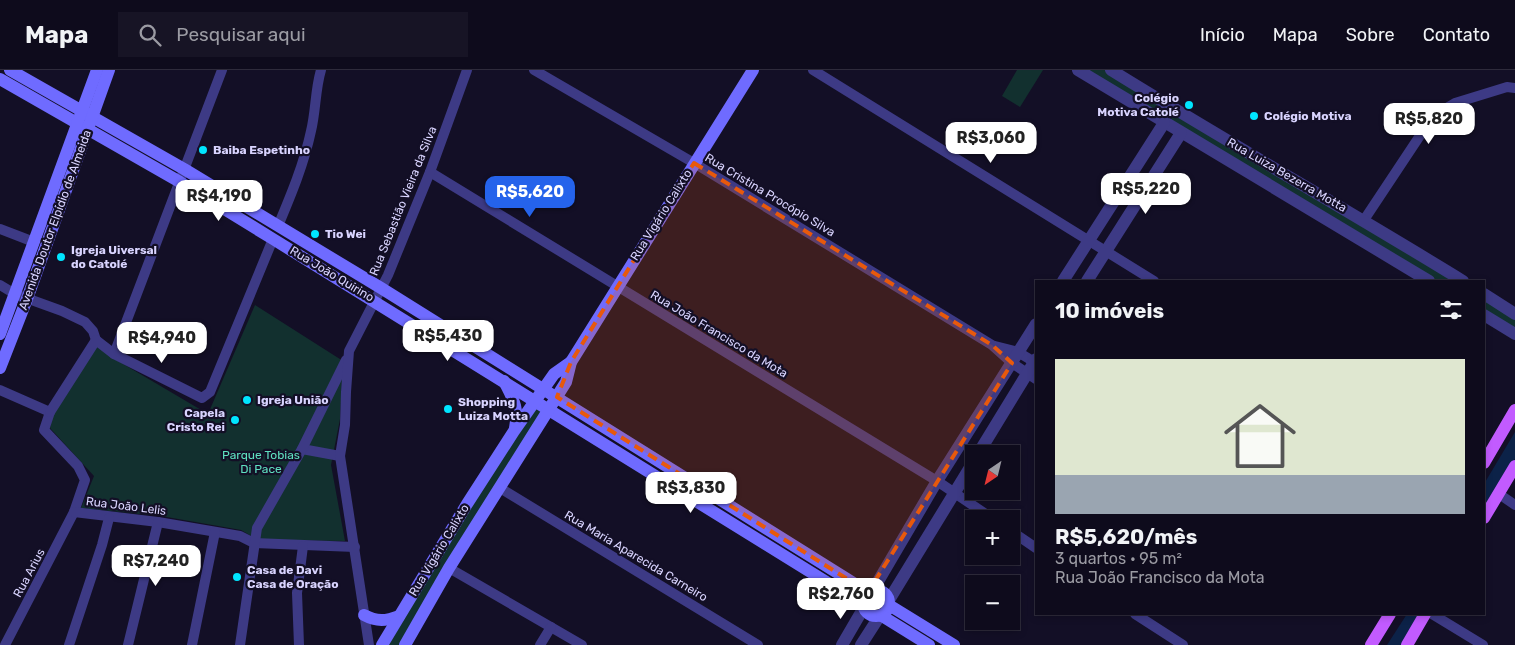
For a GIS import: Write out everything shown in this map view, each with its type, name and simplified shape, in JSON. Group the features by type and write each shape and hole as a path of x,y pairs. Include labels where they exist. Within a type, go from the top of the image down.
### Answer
{"main road":[{"name":"Rua João Quirino","path":"10,70 184,169 381,288 871,591"},
{"name":"Avenida Doutor Elpídio de Almeida","path":"0,368 4,344 27,299 83,128 97,70"},
{"name":"Avenida Doutor Elpídio de Almeida","path":"87,114 109,70"},
{"name":"Rua Vigário Calixto","path":"405,645 449,568 566,382 571,362 753,70"},
{"name":"Rua João Quirino","path":"0,79 180,182 375,301 863,606"},
{"name":"Avenida Doutor Elpídio de Almeida","path":"0,334 34,242 83,128"},
{"name":"Rua Vigário Calixto","path":"382,645 467,504 514,431 554,374 571,362"},
{"path":"504,381 515,403 517,414 514,431"},
{"path":"1485,461 1515,410"},
{"path":"1485,516 1515,466"},
{"path":"929,645 880,616 870,615 863,606 865,595 871,591 885,593 889,602 954,645"},
{"path":"880,616 886,612 889,602"},
{"path":"364,615 387,621 399,616"},
{"path":"1371,645 1389,615"},
{"path":"1407,645 1424,615"}],"street":[{"path":"114,354 222,70"},
{"path":"278,226 296,181 312,130 317,82 321,70"},
{"name":"Rua Sebastião Vieira da Silva","path":"368,645 340,456 345,425 350,352 381,288 430,172 467,70"},
{"name":"Rua Cristina Procópio Silva","path":"534,70 694,163 1015,358 1032,376"},
{"path":"813,70 1152,280"},
{"name":"Rua Luiza Bezerra Motta","path":"1078,70 1427,280"},
{"name":"Rua Luiza Bezerra Motta","path":"1110,70 1359,217 1461,280"},
{"path":"1344,230 1359,217 1433,116 1455,103 1507,87 1515,88"},
{"path":"1064,280 1164,123"},
{"path":"1088,280 1182,133"},
{"name":"Rua João Francisco da Mota","path":"430,172 937,481 980,510"},
{"path":"0,229 34,242"},
{"path":"0,286 15,294 62,311 85,322 93,330 96,340 114,354 202,398 210,392 214,385 273,239"},
{"path":"1485,295 1515,314"},
{"path":"1485,316 1515,334"},
{"path":"871,591 937,481 1035,326"},
{"path":"0,390 50,412 96,340"},
{"path":"240,645 254,543 260,519 302,449 350,352"},
{"name":"Rua Cristina Procópio Silva","path":"1015,358 1035,361"},
{"path":"984,445 1032,376"},
{"name":"Rua João Lelis","path":"50,412 44,430 78,466 85,480 74,512 109,518 158,522 240,536 254,543 355,548"},
{"path":"302,449 340,456"},
{"path":"889,602 965,475"},
{"name":"Rua Maria Aparecida Carneiro","path":"500,488 758,645"},
{"path":"1499,494 1515,505"},
{"name":"Rua Arius","path":"5,645 74,512"},
{"path":"69,645 109,518"},
{"path":"128,645 158,522"},
{"path":"192,645 215,532"},
{"path":"1020,537 1035,547"},
{"path":"299,645 297,593 303,546"},
{"path":"449,568 582,645"},
{"path":"842,645 863,606"},
{"path":"1136,615 1167,641 1182,645"},
{"path":"1434,615 1483,645"},
{"path":"861,645 880,616"},
{"path":"540,645 552,627"}],"highlighted area":[{"path":"694,163 992,345 1012,363 868,592 557,397 571,362"}],"green space":[{"path":"1017,70 1043,70 1020,107 1002,96"},
{"path":"1082,70 1106,70 1170,109 1163,119"},
{"path":"1174,112 1454,280 1431,280 1169,122"},
{"path":"1485,299 1515,317 1515,331 1485,313"},
{"name":"Parque Tobias Di Pace","path":"255,305 343,361 340,419 331,465 345,541 258,540 241,530 161,516 81,508 94,476 50,428 53,413 97,345 113,358 208,414"},
{"path":"535,403 547,411 402,645 385,645"}],"water":[{"path":"1515,432 1515,459 1485,509 1485,482"},
{"path":"1406,615 1420,615 1402,645 1387,645"}],"place":[{"name":"Colégio Motiva Catolé","path":"1189,105"},
{"name":"Colégio Motiva","path":"1254,116"},
{"name":"Baiba Espetinho","path":"203,150"},
{"name":"Tio Wei","path":"315,234"},
{"name":"Igreja Uiversal do Catolé","path":"61,257"},
{"name":"Igreja União","path":"247,400"},
{"name":"Shopping Luiza Motta","path":"448,409"},
{"name":"Capela Cristo Rei","path":"235,420"},
{"name":"Casa de Davi Casa de Oração","path":"237,577"}]}
